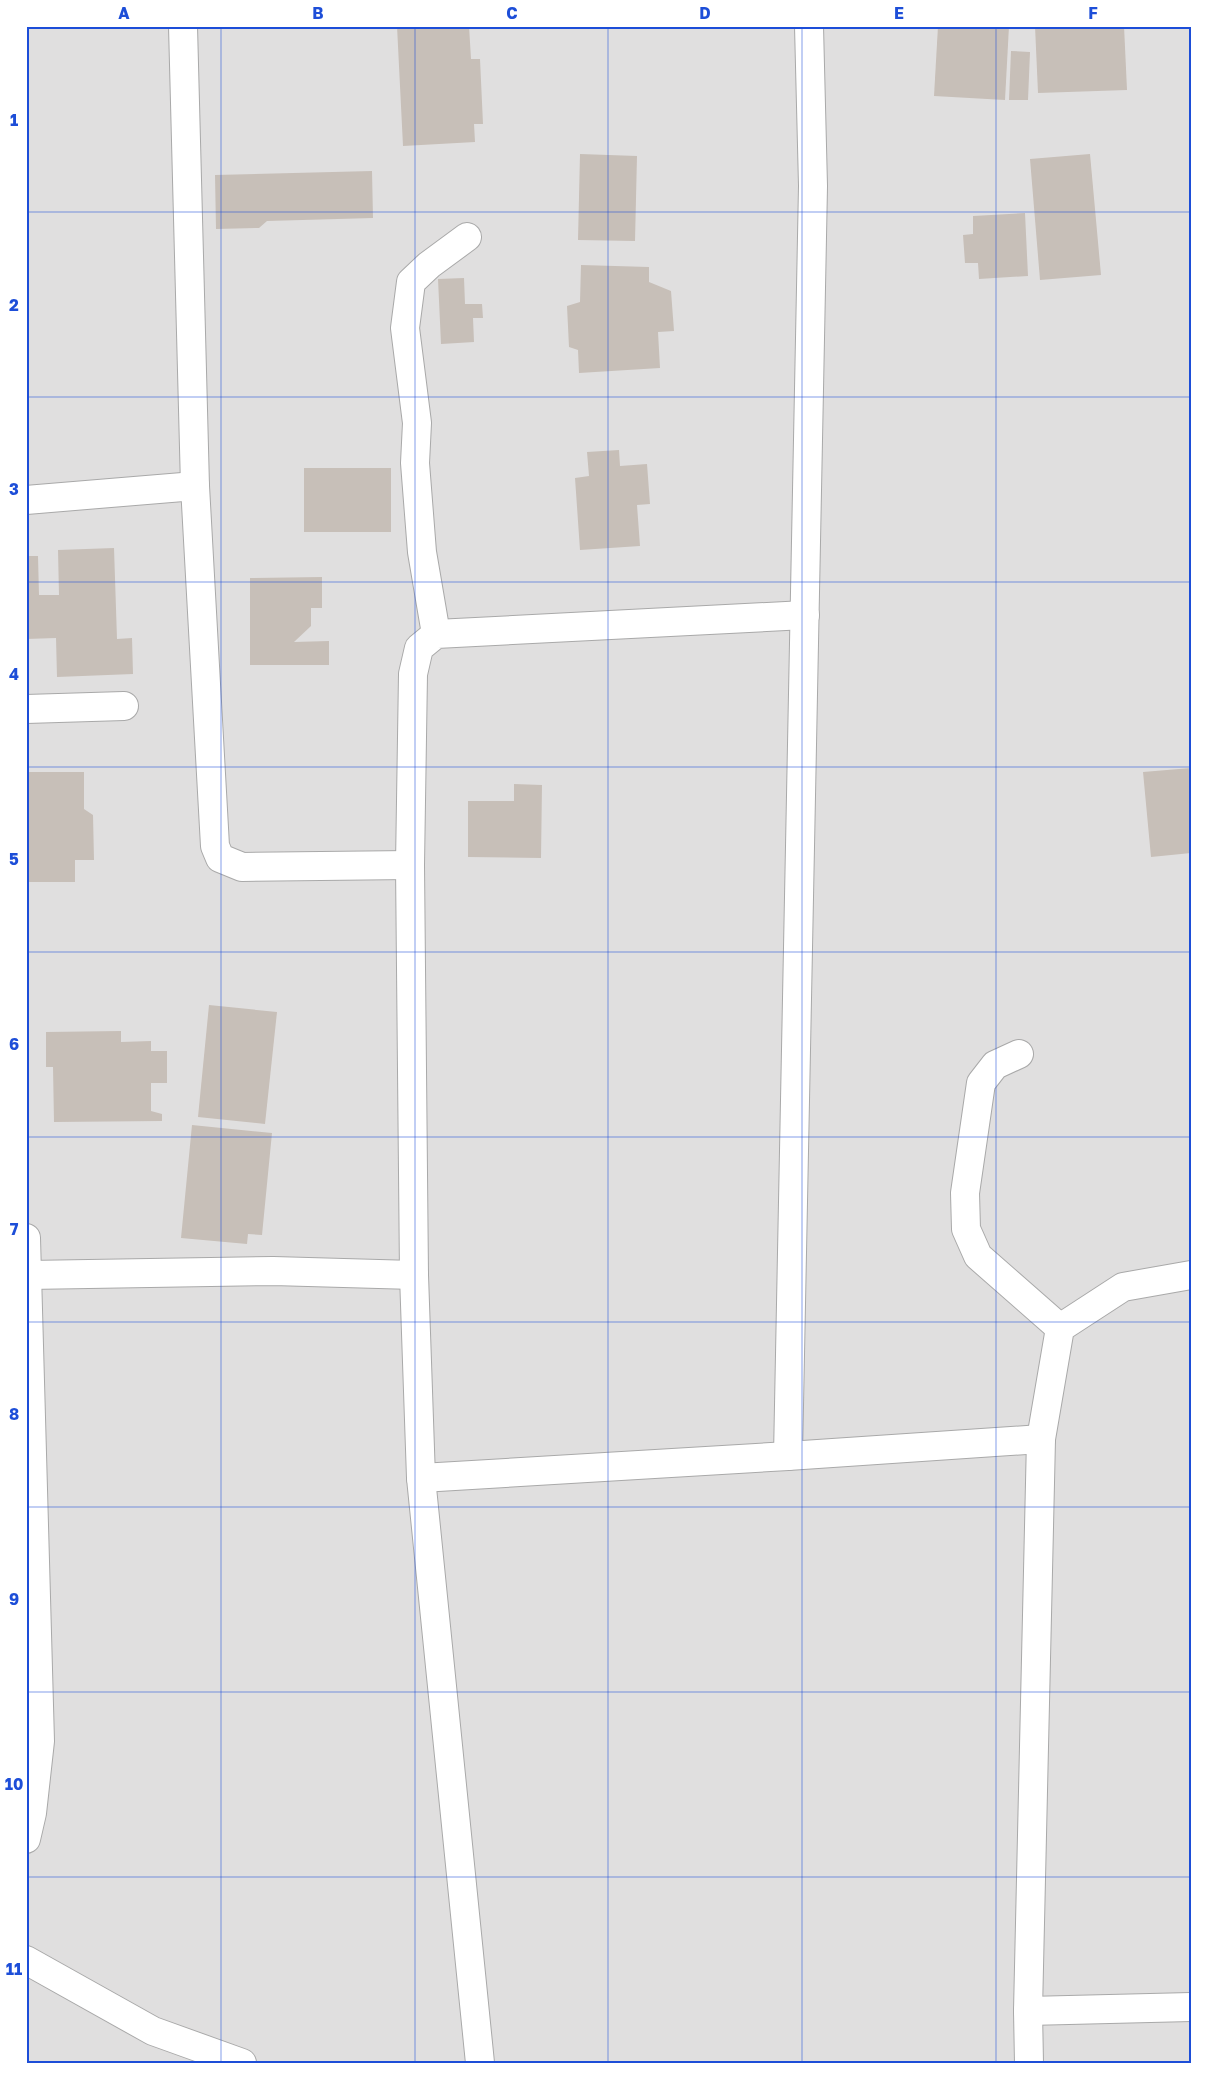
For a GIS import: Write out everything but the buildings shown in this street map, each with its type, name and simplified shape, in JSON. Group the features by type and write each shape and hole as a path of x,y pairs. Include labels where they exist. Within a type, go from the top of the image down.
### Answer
{"street":[{"path":"183,26 195,486 215,846 220,858 242,867 410,865"},
{"path":"788,1456 813,186 809,26"},
{"path":"436,634 422,552 415,463 417,423 405,328 412,282 429,265 467,237"},
{"path":"26,500 195,486"},
{"path":"480,2063 421,1478 414,1275 410,865 413,674 419,648 436,634 805,615"},
{"path":"26,709 124,706"},
{"path":"1019,1054 995,1065 981,1083 965,1193 966,1229 978,1256 1060,1328"},
{"path":"26,1238 40,1741 28,1821"},
{"path":"28,1275 274,1271 414,1275"},
{"path":"1029,2063 1028,2011 1041,1439 1060,1328 1123,1287 1191,1275"},
{"path":"421,1478 1041,1439"},
{"path":"26,1960 153,2031 242,2063"},
{"path":"1028,2011 1191,2007"}],"shaded area":[{"path":"26,26 1191,26 1191,2063 26,2063"}]}
